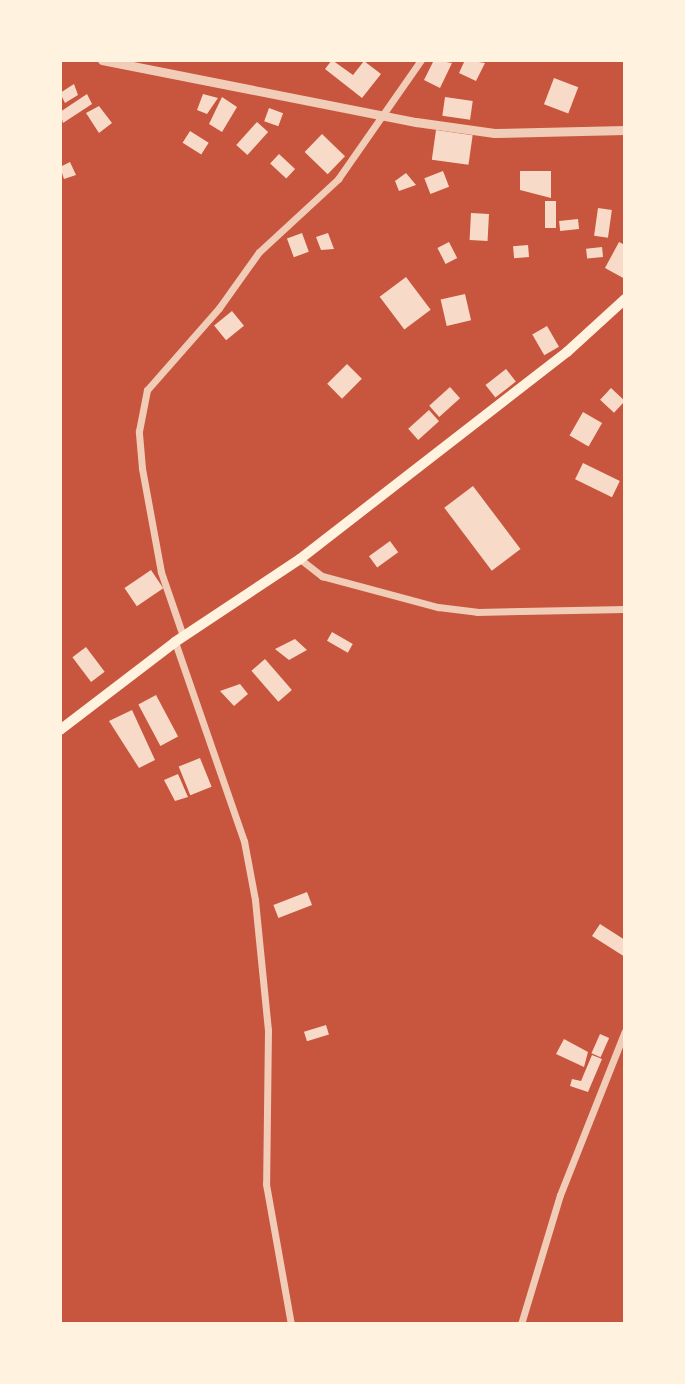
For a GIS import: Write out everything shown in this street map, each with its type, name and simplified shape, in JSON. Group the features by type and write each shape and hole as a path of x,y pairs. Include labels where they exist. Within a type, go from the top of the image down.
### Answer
{"main road":[{"path":"60,730 179,639 300,559 567,352 625,299"}],"street":[{"path":"102,60 381,117 494,133 625,130"},
{"path":"291,1324 266,1184 268,1030 255,900 244,841 179,639 161,572 142,468 139,431 147,390 219,308 259,252 338,179 421,60"},
{"path":"300,559 322,576 438,607 477,612 625,609"},
{"path":"521,1324 560,1195 625,1031"}],"building":[{"path":"332,60 353,75 364,61 381,74 362,98 325,69"},
{"path":"434,60 452,63 440,88 424,80"},
{"path":"465,60 485,63 476,81 459,73"},
{"path":"554,78 578,87 568,113 544,104"},
{"path":"74,84 78,95 65,103 60,93"},
{"path":"87,94 92,104 63,123 60,112"},
{"path":"203,94 218,98 207,114 197,110"},
{"path":"222,97 237,107 222,132 209,124"},
{"path":"445,97 473,101 470,120 442,116"},
{"path":"99,106 112,123 99,133 86,113"},
{"path":"269,108 283,113 278,126 264,121"},
{"path":"257,122 268,132 247,155 236,145"},
{"path":"436,130 473,135 468,165 432,160"},
{"path":"190,131 209,143 201,155 183,143"},
{"path":"322,134 345,156 328,174 305,152"},
{"path":"279,154 295,169 286,179 270,164"},
{"path":"70,162 76,175 64,179 60,167"},
{"path":"443,171 449,187 430,194 424,178"},
{"path":"520,171 551,171 551,198 520,190"},
{"path":"406,173 416,185 399,191 395,181"},
{"path":"545,201 556,201 556,228 545,228"},
{"path":"598,208 612,210 608,238 594,236"},
{"path":"471,213 489,214 488,241 470,240"},
{"path":"578,219 579,229 560,231 559,221"},
{"path":"302,233 309,252 294,257 287,238"},
{"path":"328,233 334,249 321,250 316,237"},
{"path":"449,242 457,258 446,264 437,248"},
{"path":"619,242 625,245 625,279 605,268"},
{"path":"528,245 529,257 514,258 513,246"},
{"path":"602,247 603,257 587,259 586,249"},
{"path":"406,277 431,310 404,330 380,297"},
{"path":"465,294 471,320 447,326 441,300"},
{"path":"232,311 244,326 226,340 214,325"},
{"path":"547,326 559,347 544,355 532,334"},
{"path":"347,364 362,379 342,399 327,384"},
{"path":"506,369 516,382 495,398 486,385"},
{"path":"450,387 460,398 439,417 429,406"},
{"path":"611,388 625,401 614,413 600,400"},
{"path":"429,410 439,421 418,440 408,429"},
{"path":"583,412 602,423 589,446 570,435"},
{"path":"583,463 620,481 612,497 575,479"},
{"path":"473,486 521,549 492,571 444,508"},
{"path":"390,541 398,552 377,568 369,556"},
{"path":"151,570 163,588 137,606 124,588"},
{"path":"332,632 353,644 348,653 327,641"},
{"path":"295,639 307,650 289,660 275,649"},
{"path":"86,647 105,672 91,682 72,657"},
{"path":"265,659 292,690 278,702 251,671"},
{"path":"240,684 248,694 234,706 220,691"},
{"path":"156,695 178,736 160,746 138,704"},
{"path":"132,710 155,760 139,768 109,721"},
{"path":"200,758 212,787 190,795 179,767"},
{"path":"178,774 188,797 175,801 164,780"},
{"path":"307,892 312,905 278,918 273,905"},
{"path":"600,924 625,940 625,957 592,936"},
{"path":"326,1025 329,1035 307,1041 304,1032"},
{"path":"600,1034 609,1038 601,1057 591,1053"},
{"path":"564,1039 588,1052 584,1067 556,1054"},
{"path":"592,1055 602,1059 588,1092 570,1086 572,1079 581,1081"}]}
